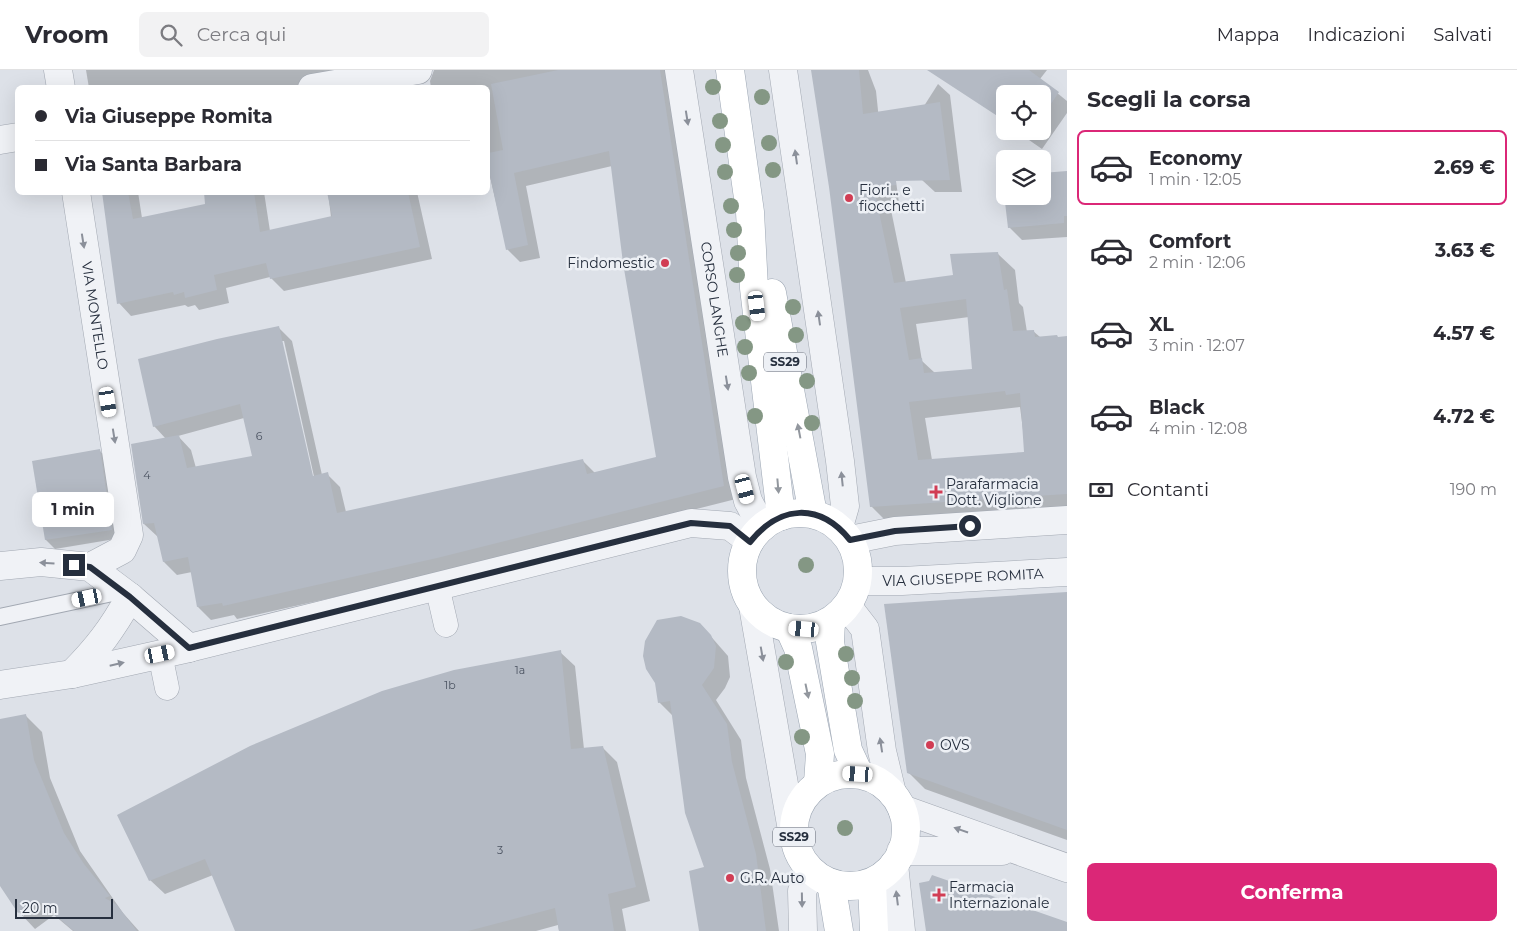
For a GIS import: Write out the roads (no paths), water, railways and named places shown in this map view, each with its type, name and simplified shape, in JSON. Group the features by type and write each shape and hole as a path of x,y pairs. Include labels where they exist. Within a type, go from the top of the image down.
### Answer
{"main road":[{"name":"SS29","path":"730,70 750,212 764,528 742,568 744,585 753,606 773,623 789,628 804,629 839,614"},
{"name":"SS29","path":"750,212 772,291 812,514"},
{"path":"764,528 796,513 812,514 845,533 858,562 858,581 839,614 830,642 848,750 858,774 877,780 897,801 906,828 898,857 872,884 848,886 821,878"},
{"path":"789,628 798,648 820,754 818,783"},
{"name":"SS29","path":"839,931 821,878 799,856 794,836 795,816 804,797 818,783 844,774 858,774"},
{"path":"872,884 874,931"}],"street":[{"path":"58,70 60,85"},
{"path":"330,85 418,70"},
{"name":"CORSO LANGHE","path":"679,70 742,477 748,501 764,528"},
{"path":"783,70 840,461 845,506 845,533 1067,520"},
{"path":"0,140 15,138"},
{"name":"VIA MONTELLO","path":"76,195 129,535 122,550 90,567"},
{"path":"0,685 72,674 189,648 691,523 764,528"},
{"path":"0,566 41,562 90,567 126,594 189,648"},
{"name":"VIA GIUSEPPE ROMITA","path":"858,581 902,581 1067,572"},
{"path":"437,586 446,624"},
{"path":"72,674 112,630 126,594"},
{"path":"753,606 794,836"},
{"path":"839,614 864,629 882,751 897,801 1067,868"},
{"path":"160,654 167,688"},
{"path":"901,931 898,857 1023,851"},
{"path":"803,931 802,891 821,878"}],"lane":[{"path":"0,617 126,594"}],"place":[{"name":"Fiori... e fiocchetti","path":"849,198"},
{"name":"Findomestic","path":"665,263"},
{"name":"Parafarmacia Dott. Viglione","path":"936,492"},
{"name":"OVS","path":"930,745"},
{"name":"G.R. Auto","path":"730,878"},
{"name":"Farmacia Internazionale","path":"939,895"}]}
